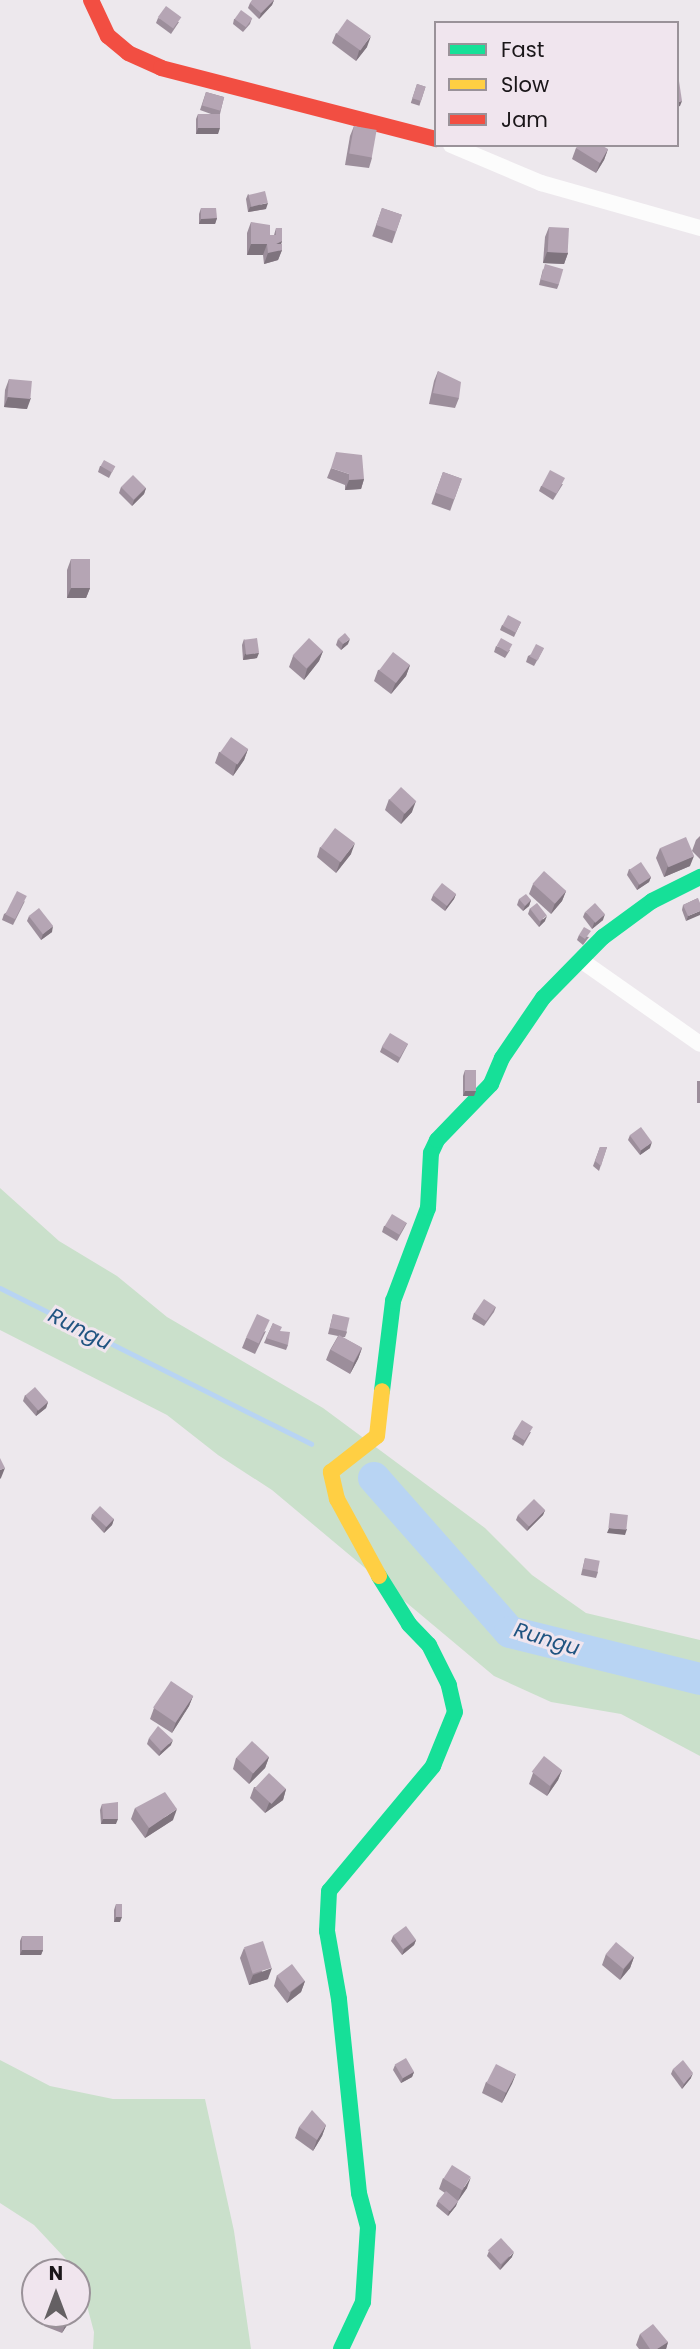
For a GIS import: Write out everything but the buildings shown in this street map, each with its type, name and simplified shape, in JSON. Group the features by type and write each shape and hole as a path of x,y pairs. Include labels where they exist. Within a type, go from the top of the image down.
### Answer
{"street":[{"path":"91,0 108,36 128,53 161,68 337,110 434,138"},
{"path":"456,147 541,183 700,228"},
{"path":"341,2349 363,2302 368,2227 359,2193 339,1999 327,1931 329,1891 433,1766 455,1712 449,1685 429,1645 409,1624 374,1567 337,1499 331,1472 377,1436 393,1301 428,1208 431,1153 437,1140 491,1084 519,1031 543,998 625,919 700,877"},
{"path":"582,961 700,1044"}],"green space":[{"path":"0,1188 59,1241 117,1276 167,1317 323,1408 485,1528 532,1575 586,1613 700,1640 700,1756 621,1714 551,1702 494,1676 272,1490 218,1455 167,1415 0,1330"},
{"path":"0,2060 50,2086 113,2099 205,2099 234,2231 251,2349 93,2349 91,2258 65,2258 34,2225 0,2203"}],"waterway":[{"name":"Rungu","path":"0,1288 311,1444"},
{"name":"Rungu","path":"374,1478 510,1632 700,1679"}],"traffic: fast":[{"path":"382,1391 393,1301 428,1208 431,1153 437,1140 491,1084 502,1058 543,998 603,937 652,901 700,877"},
{"path":"341,2349 363,2302 368,2227 359,2193 339,1999 327,1931 329,1891 433,1766 455,1712 449,1685 429,1645 409,1624 379,1576"}],"traffic: slow":[{"path":"379,1576 337,1499 331,1472 377,1436 382,1391"}],"traffic: jam":[{"path":"91,0 108,36 128,53 161,68 434,138"}]}
